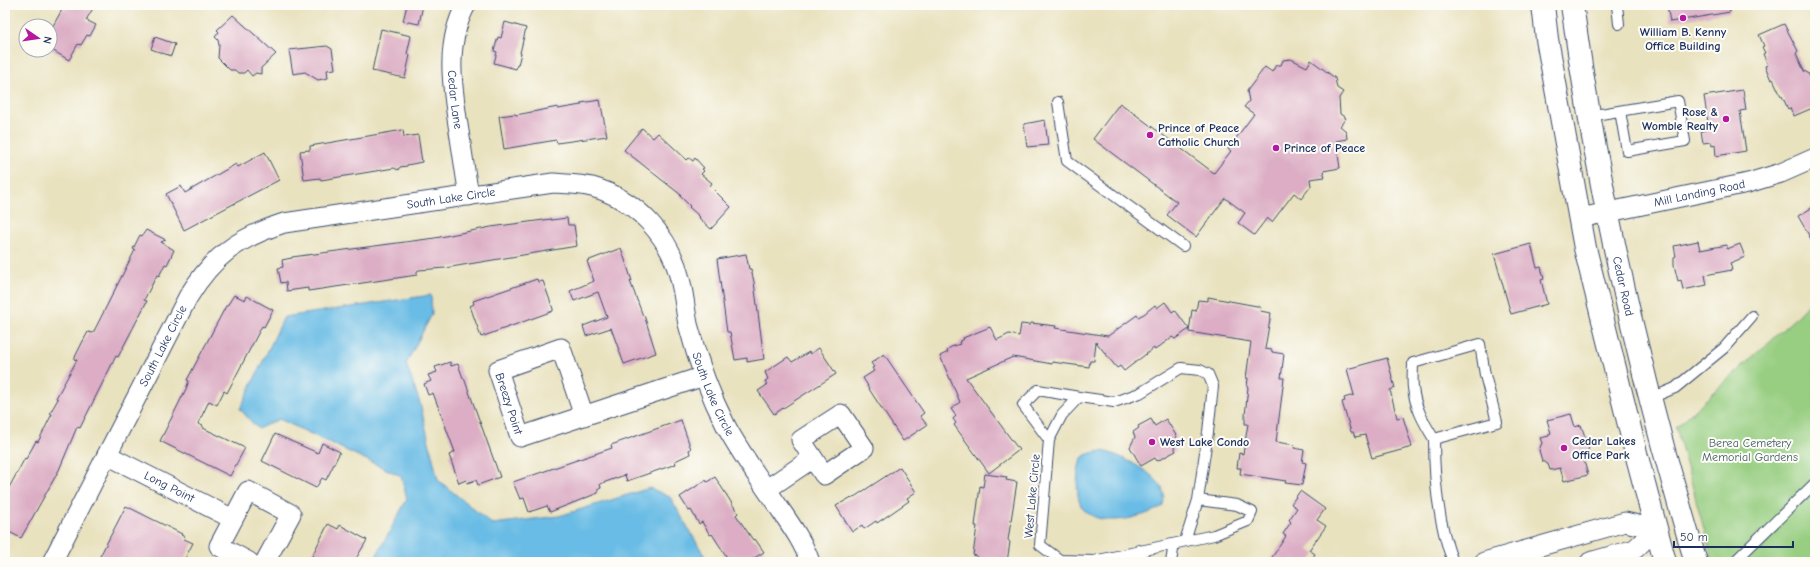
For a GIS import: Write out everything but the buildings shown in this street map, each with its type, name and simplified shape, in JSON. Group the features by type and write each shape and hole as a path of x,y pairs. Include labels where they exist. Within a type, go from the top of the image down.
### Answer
{"main road":[{"path":"1543,5 1550,53 1585,248 1637,457 1666,562"},
{"name":"Cedar Road","path":"1572,5 1589,116 1607,212 1633,329 1696,562"},
{"path":"1656,529 1666,491 1669,464"},
{"path":"1656,529 1669,533 1679,548 1683,562"}],"street":[{"name":"Cedar Lane","path":"466,5 453,42 451,70 469,196"},
{"name":"Mill Landing Road","path":"1580,218 1748,183 1781,173 1815,158"},
{"name":"South Lake Circle","path":"52,562 200,278 214,262 232,247 263,230 284,223 553,183 592,187 612,195 632,206 651,223 662,238 672,255 680,279 688,322 704,376 713,398 736,443 796,534 810,562"},
{"name":"Breezy Point","path":"584,416 561,348 498,370 520,437 584,416 704,376"},
{"name":"Long Point","path":"107,455 233,519"},
{"path":"767,489 813,458"},
{"path":"249,562 219,546 248,491 291,514 265,562"},
{"path":"1484,562 1625,522 1656,529"},
{"path":"1590,562 1635,549 1656,529"}],"lane":[{"path":"1617,5 1619,24"},
{"path":"1589,116 1678,101 1685,141 1627,151 1620,111"},
{"path":"1058,102 1067,161 1182,246"},
{"path":"1651,398 1675,388 1724,348 1752,316"},
{"path":"1434,439 1497,422 1485,375 1480,344 1413,363 1413,388 1416,404 1421,417 1434,439 1436,492 1444,533 1453,562"},
{"name":"West Lake Circle","path":"1050,440 1023,405 1038,390 1114,402 1140,393 1181,368 1200,370 1208,374 1213,386 1208,432 1198,500 1185,541"},
{"name":"West Lake Circle","path":"1079,397 1062,415 1050,440 1040,545 1060,560 1094,561 1214,534 1248,521 1252,512 1237,505 1198,500"},
{"path":"1734,562 1815,482"},
{"path":"1171,562 1174,544"},
{"path":"1139,550 1146,562"}],"green space":[{"name":"Berea Cemetery Memorial Gardens","path":"1815,297 1815,562 1713,562 1676,427 1794,319"}],"water":[{"path":"431,295 432,314 406,364 420,403 438,480 492,524 559,516 650,488 670,497 708,562 373,562 407,499 401,476 279,419 258,429 240,409 284,317"},
{"path":"1102,451 1126,460 1152,476 1163,490 1163,506 1145,514 1122,520 1100,519 1083,509 1080,505 1077,484 1078,469 1082,458 1086,455"}],"place":[{"name":"William B. Kenny Office Building","path":"1683,18"},
{"name":"Rose & Womble Realty","path":"1726,119"},
{"name":"Prince of Peace Catholic Church","path":"1150,135"},
{"name":"Prince of Peace","path":"1276,148"},
{"name":"West Lake Condo","path":"1152,442"},
{"name":"Cedar Lakes Office Park","path":"1564,448"}]}
